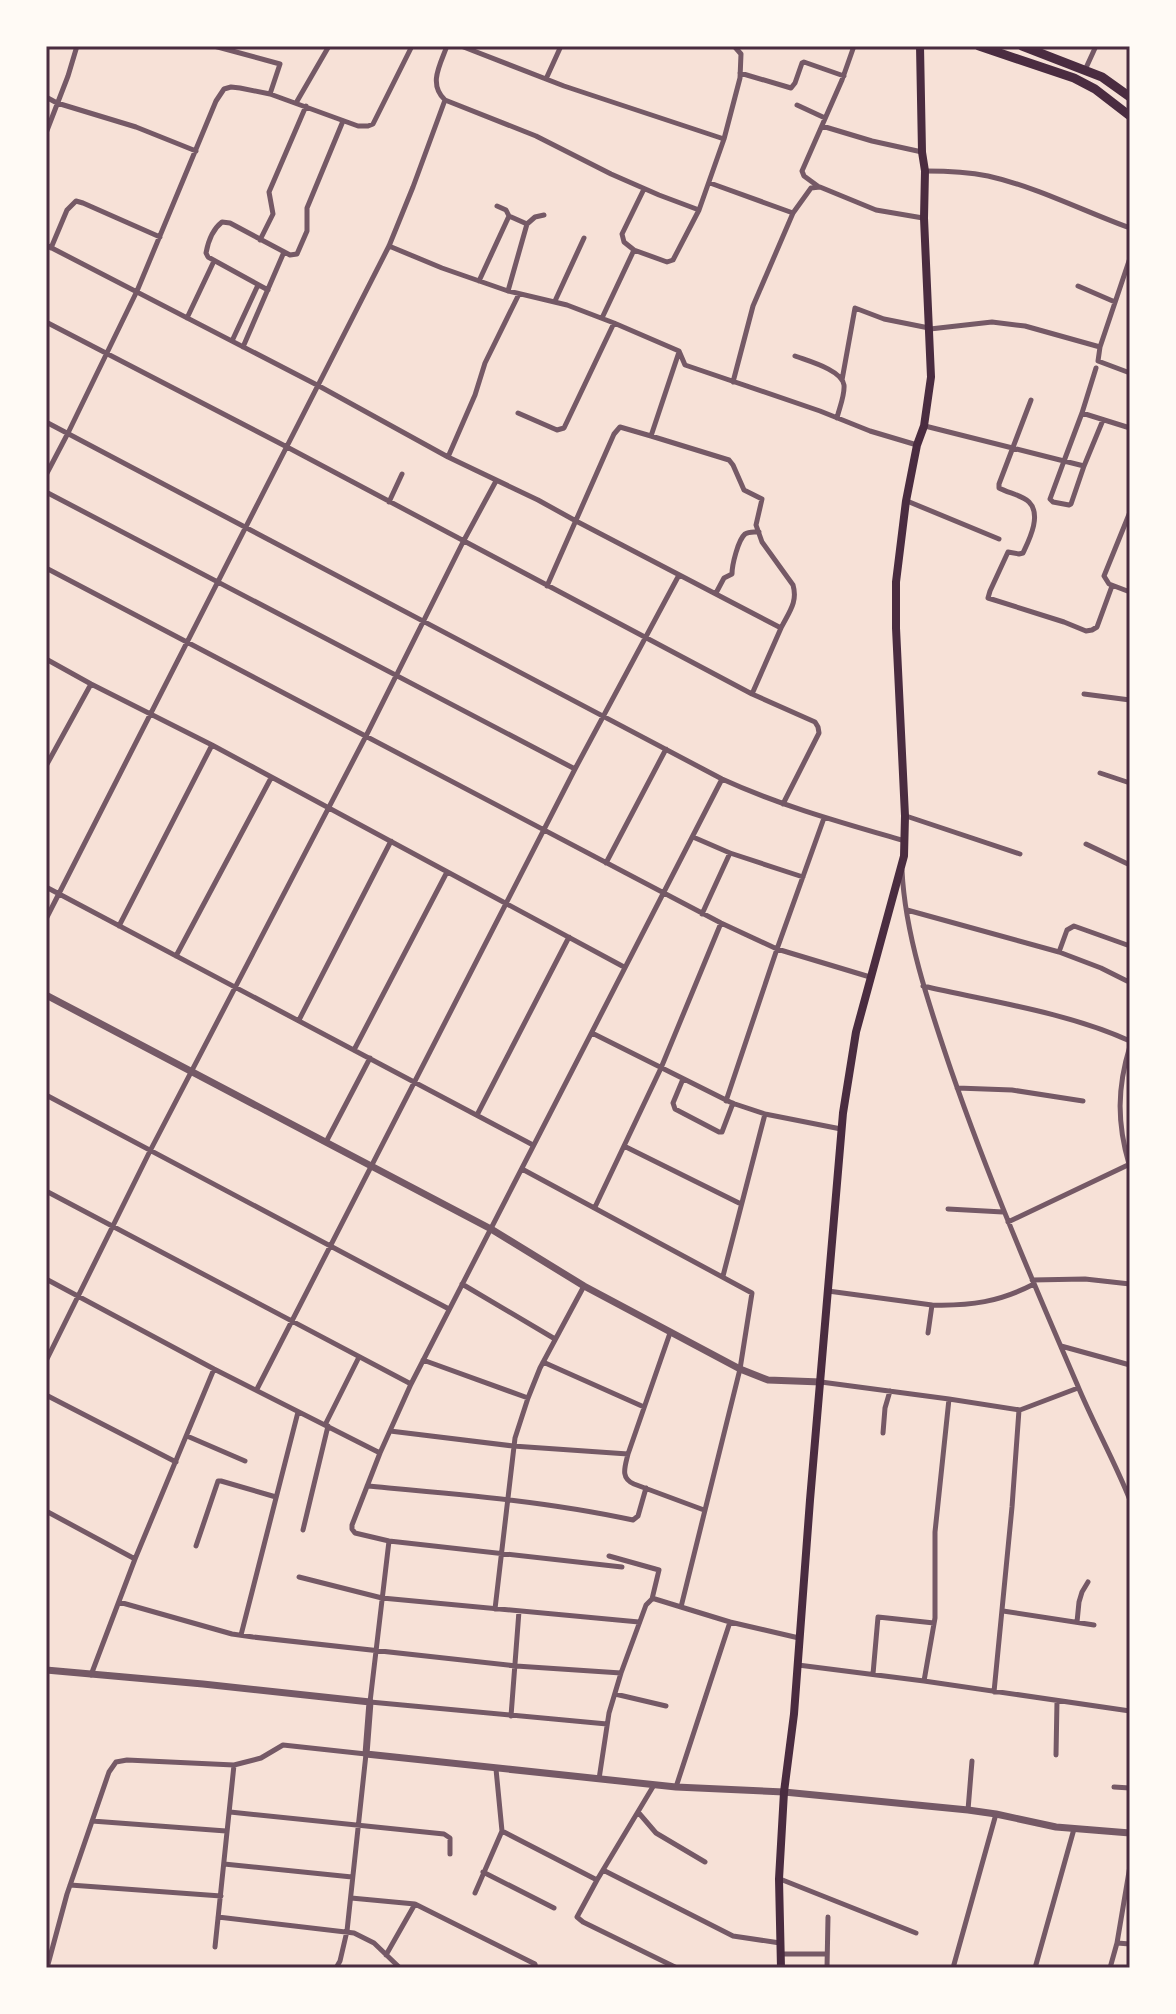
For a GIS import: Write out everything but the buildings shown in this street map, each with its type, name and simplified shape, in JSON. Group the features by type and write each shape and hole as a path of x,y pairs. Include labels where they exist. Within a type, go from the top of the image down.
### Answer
{"highway":[{"path":"979,46 1074,78 1095,89 1130,116"},
{"path":"1022,46 1102,77 1130,97"}],"main road":[{"path":"781,1968 779,1879 784,1792 798,1665 841,1129 854,1042 902,865 905,841 896,582 906,501 924,426 931,377 923,122 917,46"}],"street":[{"path":"46,133 77,46"},
{"path":"214,46 280,64 270,94"},
{"path":"296,103 329,46"},
{"path":"46,475 137,291 216,101 224,89 231,87 270,94 364,127 373,124 412,46"},
{"path":"447,46 434,83 445,100 536,136 644,189 699,210"},
{"path":"461,46 546,79 724,139"},
{"path":"546,79 561,46"},
{"path":"644,189 622,234 624,242 634,250 671,262 699,210 724,139 740,73 741,54 734,46"},
{"path":"854,46 802,171 804,176 820,187 876,210 924,218"},
{"path":"1085,70 1096,46"},
{"path":"740,73 791,88 803,62 844,76"},
{"path":"46,97 196,151"},
{"path":"46,919 389,246 445,100"},
{"path":"797,105 825,118"},
{"path":"260,240 273,214 269,192 306,106"},
{"path":"268,290 208,257 206,249 214,230 222,222 230,223 295,256 307,231 307,208 343,121"},
{"path":"822,125 872,141 922,152"},
{"path":"925,171 989,176 1130,228"},
{"path":"710,183 793,213"},
{"path":"733,382 753,306 793,213 811,188 820,187"},
{"path":"160,237 76,201 67,210 49,246 319,386 448,457 538,500 781,628"},
{"path":"497,206 506,210 509,216 527,224"},
{"path":"508,291 527,224 535,217 544,215"},
{"path":"479,281 509,216"},
{"path":"555,301 584,238"},
{"path":"389,246 508,291 555,301 602,318 679,351 685,365 917,445"},
{"path":"602,318 634,250"},
{"path":"243,347 284,252"},
{"path":"1130,258 1098,361 1130,373"},
{"path":"187,318 214,261"},
{"path":"232,341 258,285"},
{"path":"1078,286 1115,302"},
{"path":"448,457 475,395 485,363 519,294"},
{"path":"842,380 855,308 884,319 930,328 992,322 1025,326 1100,347"},
{"path":"46,322 752,694 815,722 819,733 783,804"},
{"path":"518,413 557,430 564,428 614,323"},
{"path":"651,436 679,351"},
{"path":"795,356 830,370 842,380 844,386 837,418"},
{"path":"1096,368 1050,499 1053,502 1071,504 1103,420"},
{"path":"1031,400 999,488 1029,503 1035,512 1035,520 1023,553 1008,552 988,598 1086,631 1097,627 1109,584"},
{"path":"1082,413 1130,428"},
{"path":"46,422 722,779 824,818 905,841"},
{"path":"924,426 1084,466"},
{"path":"547,586 614,434 620,427 729,460 744,490 762,499 756,525 762,542 793,585 796,599 752,694"},
{"path":"389,502 402,474"},
{"path":"46,1361 150,1151 496,481"},
{"path":"46,492 575,769"},
{"path":"906,501 999,539"},
{"path":"1130,512 1104,576 1109,584 1130,592"},
{"path":"716,593 724,578 732,574 732,563 742,536 748,532 759,532"},
{"path":"46,568 702,914 777,949 870,977"},
{"path":"257,1389 575,769 679,575"},
{"path":"46,659 625,967"},
{"path":"46,766 91,684"},
{"path":"1084,694 1130,700"},
{"path":"119,926 212,745"},
{"path":"606,863 666,749"},
{"path":"1100,773 1130,783"},
{"path":"176,956 271,778"},
{"path":"622,1567 389,1541 358,1534 352,1529 380,1453 411,1384 722,779"},
{"path":"905,816 1020,854"},
{"path":"683,1079 673,1103 675,1109 722,1132 777,949 824,818"},
{"path":"693,837 803,877"},
{"path":"299,1020 391,841"},
{"path":"1086,844 1130,865"},
{"path":"702,914 730,853"},
{"path":"902,865 907,910 923,986 957,1088 1003,1212 1078,1388 1126,1483 1130,1500"},
{"path":"354,1050 447,872"},
{"path":"46,887 533,1145"},
{"path":"907,910 1059,952 1127,981"},
{"path":"595,1208 661,1068 721,923"},
{"path":"1059,952 1066,932 1074,926 1130,946"},
{"path":"477,1115 569,937"},
{"path":"923,986 1051,1015 1104,1030 1130,1044 1123,1070 1120,1114 1121,1137 1130,1164 1008,1222"},
{"path":"46,995 491,1229 584,1286 763,1379 821,1382 1019,1410 1078,1388"},
{"path":"592,1033 730,1102 765,1114 841,1129"},
{"path":"326,1143 370,1058"},
{"path":"957,1088 1012,1090 1083,1101"},
{"path":"46,1095 449,1309"},
{"path":"723,1276 765,1114"},
{"path":"624,1146 741,1204"},
{"path":"521,1169 747,1289 753,1295 740,1369 681,1607"},
{"path":"46,1191 411,1384"},
{"path":"948,1209 1003,1212"},
{"path":"46,1279 380,1453"},
{"path":"828,1291 932,1305 963,1305 1013,1295 1033,1282 1085,1279 1130,1284"},
{"path":"462,1284 555,1339"},
{"path":"495,1609 513,1446 543,1362 584,1286"},
{"path":"928,1333 932,1305"},
{"path":"670,1333 628,1454 625,1478 704,1510"},
{"path":"1060,1346 1130,1365"},
{"path":"303,1530 327,1426 359,1357"},
{"path":"423,1360 528,1398"},
{"path":"543,1362 644,1407"},
{"path":"91,1675 135,1559 214,1369"},
{"path":"883,1433 890,1391"},
{"path":"46,1395 176,1462"},
{"path":"924,1681 934,1623 935,1532 949,1399"},
{"path":"994,1692 1019,1410"},
{"path":"241,1635 298,1412"},
{"path":"390,1431 513,1446 628,1454"},
{"path":"187,1436 245,1461"},
{"path":"196,1546 218,1481 276,1497"},
{"path":"367,1486 507,1499 633,1520 637,1518 646,1488"},
{"path":"46,1511 135,1559"},
{"path":"336,1968 347,1931 389,1541"},
{"path":"599,1779 607,1724 621,1673 647,1602 652,1599 659,1570 609,1556"},
{"path":"299,1577 382,1598 639,1622"},
{"path":"1077,1622 1079,1602 1088,1582"},
{"path":"652,1599 800,1638"},
{"path":"119,1602 241,1635 376,1652 621,1673"},
{"path":"511,1716 519,1611"},
{"path":"1003,1611 1094,1625"},
{"path":"873,1674 878,1616 934,1623"},
{"path":"676,1787 730,1622"},
{"path":"798,1665 1130,1711"},
{"path":"46,1670 607,1724"},
{"path":"615,1694 666,1706"},
{"path":"1056,1755 1057,1701"},
{"path":"47,1968 92,1821 109,1772 119,1760 234,1765 261,1758 283,1745 654,1785 784,1792 968,1810 1056,1827 1130,1833"},
{"path":"968,1810 972,1761"},
{"path":"215,1947 234,1765"},
{"path":"475,1893 502,1831 496,1769"},
{"path":"654,1785 577,1916 677,1968"},
{"path":"1114,1787 1130,1788"},
{"path":"230,1812 444,1834 450,1838 450,1854"},
{"path":"638,1812 656,1833 705,1862"},
{"path":"953,1968 996,1814"},
{"path":"92,1821 226,1831"},
{"path":"1035,1968 1074,1829"},
{"path":"502,1831 597,1880"},
{"path":"224,1864 352,1877"},
{"path":"1110,1968 1128,1891 1130,1866"},
{"path":"603,1870 733,1936 780,1943"},
{"path":"483,1872 554,1908"},
{"path":"779,1879 916,1933"},
{"path":"70,1885 221,1896"},
{"path":"351,1898 415,1904 535,1964 536,1968"},
{"path":"386,1955 415,1904"},
{"path":"218,1917 347,1931 364,1937 397,1967"},
{"path":"827,1968 828,1917"},
{"path":"1117,1943 1130,1944"},
{"path":"781,1954 827,1954"}]}
